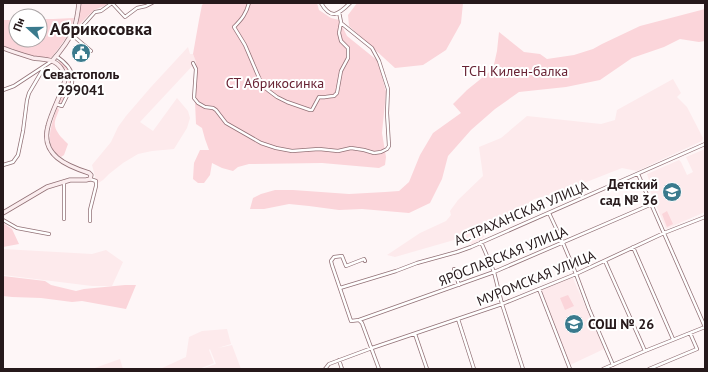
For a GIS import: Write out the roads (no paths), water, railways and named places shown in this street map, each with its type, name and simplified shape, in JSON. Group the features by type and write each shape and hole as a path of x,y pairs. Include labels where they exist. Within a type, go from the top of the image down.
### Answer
{"main road":[{"path":"52,61 73,36 79,3"},
{"path":"3,48 40,60 52,61 64,71 64,85 56,104 46,136 52,153 58,159 68,165 89,173 91,177 86,180 70,180 47,187 4,212"}],"street":[{"path":"91,51 73,36 95,12 100,11 112,3 125,18 137,8 152,3"},
{"path":"249,3 246,14 234,27 245,45 260,80 269,91 277,97 310,110 312,110 319,97 324,98 334,96 337,93 341,71 348,58 348,48 341,41 339,33 341,23 340,12"},
{"path":"321,3 325,10 334,14 340,12 350,3"},
{"path":"193,62 196,69 194,98 198,103 216,110 226,123 261,143 292,151 319,149 338,151 351,148 374,153 381,152 388,149 389,146 387,119 388,88 379,61 372,48 341,23"},
{"path":"56,56 65,62 73,78 62,106 56,104"},
{"path":"3,90 14,86 52,61"},
{"path":"3,165 13,162 18,155 27,100 29,93 42,71 42,68"},
{"name":"АСТРАХАНСКАЯ УЛИЦА","path":"340,288 417,263 458,252 705,144"},
{"path":"603,369 645,350 705,327 638,174"},
{"path":"90,221 90,210 96,186 96,182 91,177"},
{"path":"64,182 64,219"},
{"name":"ЯРОСЛАВСКАЯ УЛИЦА","path":"359,320 494,272 652,204"},
{"path":"549,213 563,243 613,365"},
{"name":"МУРОМСКАЯ УЛИЦА","path":"325,369 328,364 338,360 502,304 576,274 664,233 705,217"},
{"path":"3,220 17,228 49,234"},
{"path":"480,242 494,272 502,304 523,369"},
{"path":"634,247 674,339"},
{"path":"365,260 364,259 346,266 342,256 334,257 331,260 351,321 359,320 362,323 379,369"},
{"path":"605,261 645,350"},
{"path":"454,269 459,285"},
{"path":"538,289 570,369"},
{"path":"458,319 474,369"},
{"path":"649,369 697,349 690,333"},
{"path":"414,334 427,369"},
{"path":"338,360 342,369"}],"place":[{"name":"Севастополь 299041","path":"81,53"},
{"name":"Детский сад № 36","path":"672,192"},
{"name":"СОШ № 26","path":"574,324"}],"district":[{"name":"Абрикосовка","path":"101,29"}],"park label":[{"name":"ТСН Килен-балка","path":"515,71"},
{"name":"СТ Абрикосинка","path":"275,83"}]}
